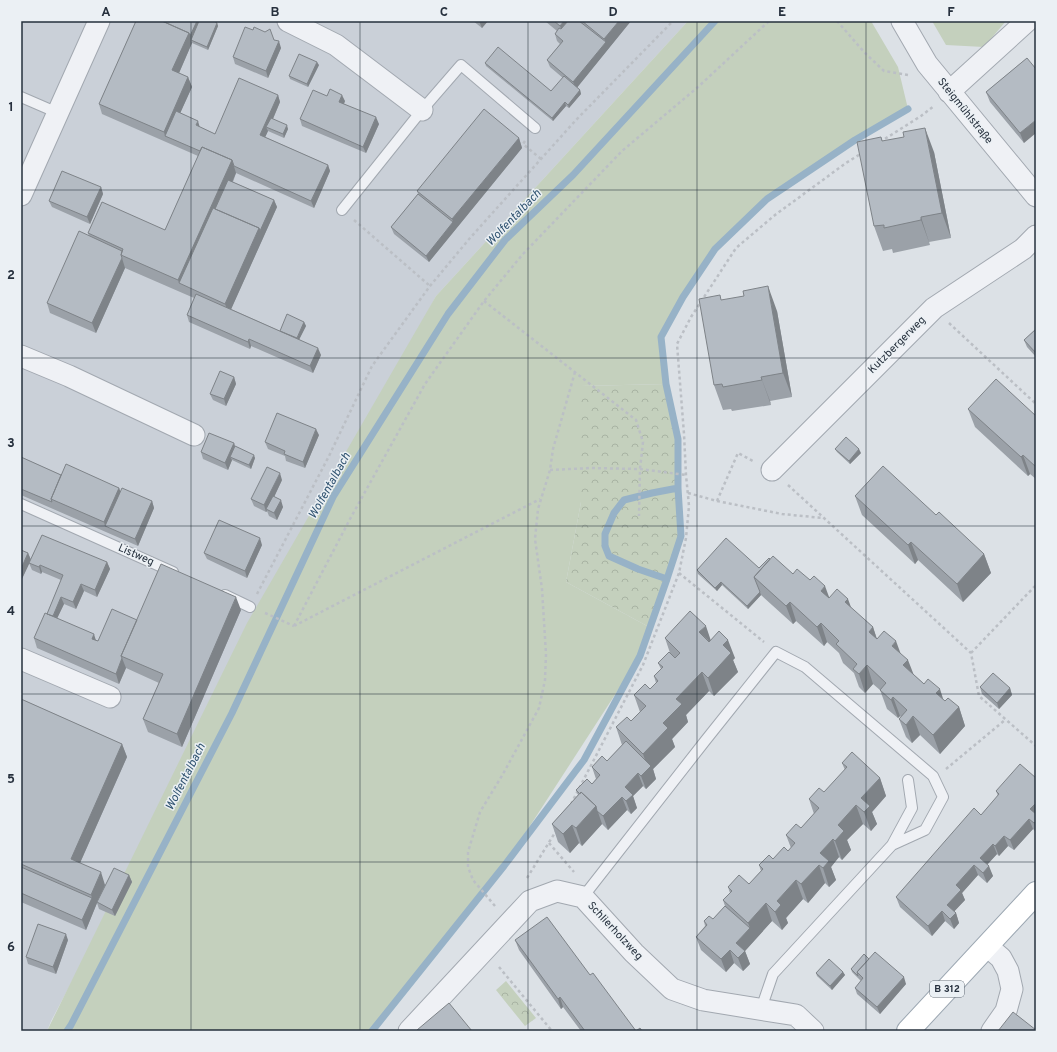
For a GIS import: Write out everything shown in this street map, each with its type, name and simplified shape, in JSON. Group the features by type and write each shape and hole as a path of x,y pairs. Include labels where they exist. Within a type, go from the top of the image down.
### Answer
{"main road":[{"name":"B 312","path":"908,1031 1036,893"}],"street":[{"path":"21,195 99,21"},
{"path":"288,21 336,45 422,110"},
{"name":"Steigmühlstraße","path":"902,21 927,64 1036,196"},
{"path":"949,92 1028,21"},
{"name":"Kutzbergerweg","path":"772,470 934,308 1023,249 1036,236"},
{"path":"21,356 69,376 194,435"},
{"path":"21,659 110,697"},
{"name":"Schlierholzweg","path":"409,1031 530,901 557,891 586,893 634,953 672,989 703,1000 796,1015 813,1031"},
{"path":"987,946 1001,958 1008,971 1012,989 1006,1011 992,1031"}],"lane":[{"path":"342,210 422,110 461,65 535,128"},
{"path":"21,97 58,113"},
{"name":"Listweg","path":"21,504 185,578"},
{"path":"214,590 250,607"},
{"path":"586,893 709,735 776,652 805,667 933,776 943,797 925,830 892,845"},
{"path":"761,1009 773,974 892,845 912,808 908,780"}],"path":[{"path":"294,626 250,607 329,456 372,366 430,286 470,238 576,120 673,21"},
{"path":"294,626 350,519 425,384 484,301 523,254 622,151 698,86 769,21"},
{"path":"837,21 865,53 884,71 907,76 927,64"},
{"path":"877,144 921,116 949,92"},
{"path":"523,144 541,159"},
{"path":"568,809 643,665 679,573 686,538 689,506 677,344 691,317 736,248 775,215 846,163 865,151"},
{"path":"342,210 430,286"},
{"path":"484,301 636,420 643,442 639,487 639,516"},
{"path":"934,308 1036,404"},
{"path":"498,909 473,880 468,867 468,852 480,812 503,774 539,708 545,680 546,654 544,612 536,539 538,509 540,498 550,470 553,449 575,372"},
{"path":"717,501 738,453 772,470 971,653 979,696 1036,746"},
{"path":"550,470 591,468 640,469 686,475"},
{"path":"688,493 717,501 782,514 823,518"},
{"path":"294,626 540,498"},
{"path":"679,573 776,652"},
{"path":"971,653 1036,585"},
{"path":"933,776 949,767 1005,720"},
{"path":"526,880 557,830"},
{"path":"549,844 586,893"},
{"path":"485,950 552,1031"}],"shaded area":[{"path":"21,21 688,21 436,296 47,1031 21,1031"}],"green space":[{"path":"688,21 871,21 898,67 908,109 855,140 767,199 715,249 683,297 661,337 666,384 581,386 581,502 566,582 649,627 640,656 504,866 372,1031 47,1031 247,623 436,296"},
{"path":"932,21 1006,21 984,47 946,45"},
{"path":"666,384 678,439 678,488 681,536 649,627 566,582 581,502 581,386"},
{"path":"506,981 536,1018 525,1026 496,990"}],"building":[{"path":"136,21 162,21 189,33 172,70 188,77 164,132 99,104"},
{"path":"162,21 197,21 190,36 189,33"},
{"path":"199,21 214,21 217,23 207,47 191,40"},
{"path":"554,21 564,21 560,26"},
{"path":"568,21 579,21 606,42 573,82 547,60 563,41 555,34 559,28 561,29"},
{"path":"582,21 619,21 604,39"},
{"path":"245,27 253,30 254,27 265,32 270,29 274,40 279,41 266,71 233,57"},
{"path":"498,47 551,91 564,76 580,90 568,105 565,102 552,118 485,63"},
{"path":"299,54 317,62 307,84 289,76"},
{"path":"1027,58 1036,69 1036,120 1020,133 986,92"},
{"path":"239,78 278,95 260,135 328,165 311,201 234,166 232,160 202,147 200,151 165,136 176,111 198,121 196,125 215,134"},
{"path":"330,89 342,95 339,102 376,117 363,147 300,119 313,90 327,96"},
{"path":"484,109 519,138 452,219 417,191"},
{"path":"271,118 287,125 283,134 266,127"},
{"path":"925,128 942,213 921,217 921,220 884,228 884,225 874,226 857,142 881,137 882,141 904,137 903,132"},
{"path":"202,147 232,160 178,280 121,255 123,249 88,233 102,202 165,230"},
{"path":"62,171 101,187 87,217 49,201"},
{"path":"228,180 274,200 260,231 259,228 215,209"},
{"path":"418,194 453,222 426,256 391,227"},
{"path":"213,208 259,228 225,304 179,283"},
{"path":"79,231 122,251 122,258 92,323 47,303"},
{"path":"768,286 783,373 761,377 762,380 723,387 722,384 714,385 699,299 720,295 721,300 744,296 743,291"},
{"path":"196,294 318,348 310,366 249,339 248,342 187,315"},
{"path":"287,314 304,322 297,338 280,331"},
{"path":"1036,329 1036,353 1024,340"},
{"path":"220,371 234,377 224,399 210,394"},
{"path":"996,379 1036,416 1036,467 1023,455 1021,457 968,409"},
{"path":"277,413 316,429 303,462 284,454 285,451 265,442"},
{"path":"209,433 234,443 225,463 201,452"},
{"path":"846,437 859,449 849,461 835,449"},
{"path":"235,446 254,455 249,465 230,457"},
{"path":"21,457 61,475 51,499 52,502 21,489"},
{"path":"66,464 119,488 104,522 51,499"},
{"path":"883,466 936,515 939,512 984,554 957,584 911,542 908,545 855,496"},
{"path":"267,467 280,473 264,505 251,499"},
{"path":"122,488 152,501 135,539 105,526"},
{"path":"273,496 281,500 274,513 266,509"},
{"path":"219,520 260,538 245,571 204,553"},
{"path":"42,535 107,562 95,590 81,584 73,602 61,597 53,616 47,614 63,575 40,565 39,567 29,563"},
{"path":"726,538 759,568 769,558 770,559 754,577 760,592 747,606 721,582 715,588 697,570"},
{"path":"21,550 28,553 21,569"},
{"path":"773,556 793,574 797,569 810,580 814,576 825,586 821,591 829,598 837,589 848,599 845,602 873,627 869,632 877,639 884,631 896,641 892,646 908,660 903,665 924,684 928,679 940,689 936,693 945,701 948,698 959,707 933,735 913,716 906,725 899,719 907,710 893,697 891,700 880,690 886,683 867,665 859,674 853,669 857,664 836,644 839,641 821,623 817,627 790,602 786,606 754,577"},
{"path":"161,564 236,597 177,734 143,719 163,674 121,656"},
{"path":"112,609 137,620 121,656 122,658 116,674 34,638 45,613 94,634 92,639 98,641"},
{"path":"690,611 706,626 699,632 709,642 719,631 728,640 723,645 731,653 708,678 702,672 676,699 682,704 663,723 668,728 643,754 616,727 627,717 631,721 646,706 634,695 645,684 650,689 658,681 654,676 663,667 658,663 669,652 675,658 680,653 665,638"},
{"path":"993,673 1010,688 997,703 980,687"},
{"path":"21,699 122,744 71,859 101,872 91,895 21,864"},
{"path":"626,741 651,766 641,776 638,773 625,787 633,795 626,801 622,797 603,816 597,811 596,806 581,792 580,794 576,790 587,779 592,784 600,775 592,767 602,756 607,761"},
{"path":"852,752 880,778 861,798 870,806 864,812 856,805 838,825 844,831 835,841 833,839 820,853 829,861 823,868 819,865 801,884 796,880 777,901 781,905 775,912 766,903 748,923 723,900 732,891 728,887 739,875 749,884 763,869 759,865 769,855 773,859 784,847 788,851 795,843 786,835 796,824 801,828 819,808 809,799 819,788 824,792 847,767 842,763"},
{"path":"1020,764 1036,778 1036,803 1030,809 1036,814 1036,821 1034,823 1029,819 1010,840 1004,836 995,846 993,844 980,858 989,866 983,873 974,865 956,885 961,890 947,905 956,913 950,919 942,911 928,926 896,897 974,808 981,815 999,794 996,791"},
{"path":"581,792 596,806 576,828 572,825 563,834 552,824"},
{"path":"21,867 92,898 82,920 21,893"},
{"path":"114,868 129,875 112,910 97,902"},
{"path":"725,906 750,928 736,943 745,951 738,958 730,950 721,959 696,937 707,925 704,921 709,916 713,919"},
{"path":"547,917 590,975 593,973 636,1031 585,1031 560,997 558,999 515,940"},
{"path":"38,924 66,934 53,967 26,957"},
{"path":"875,952 904,977 877,1007 855,988 863,978 857,972"},
{"path":"864,954 869,959 857,972 858,976 851,969"},
{"path":"829,959 843,972 830,986 816,973"},
{"path":"449,1003 472,1031 417,1031 417,1030"},
{"path":"1013,1012 1036,1030 1036,1031 998,1031"}],"waterway":[{"name":"Wolfentalbach","path":"67,1031 232,713 333,497 448,314 505,240 573,175 715,21"},
{"path":"372,1031 504,866 584,760 640,656 681,536 678,488 678,439 666,384 661,337 683,297 715,249 767,199 855,140 908,109"},
{"path":"667,579 638,569 609,556 605,546 605,534 614,513 624,500 678,488"}]}
